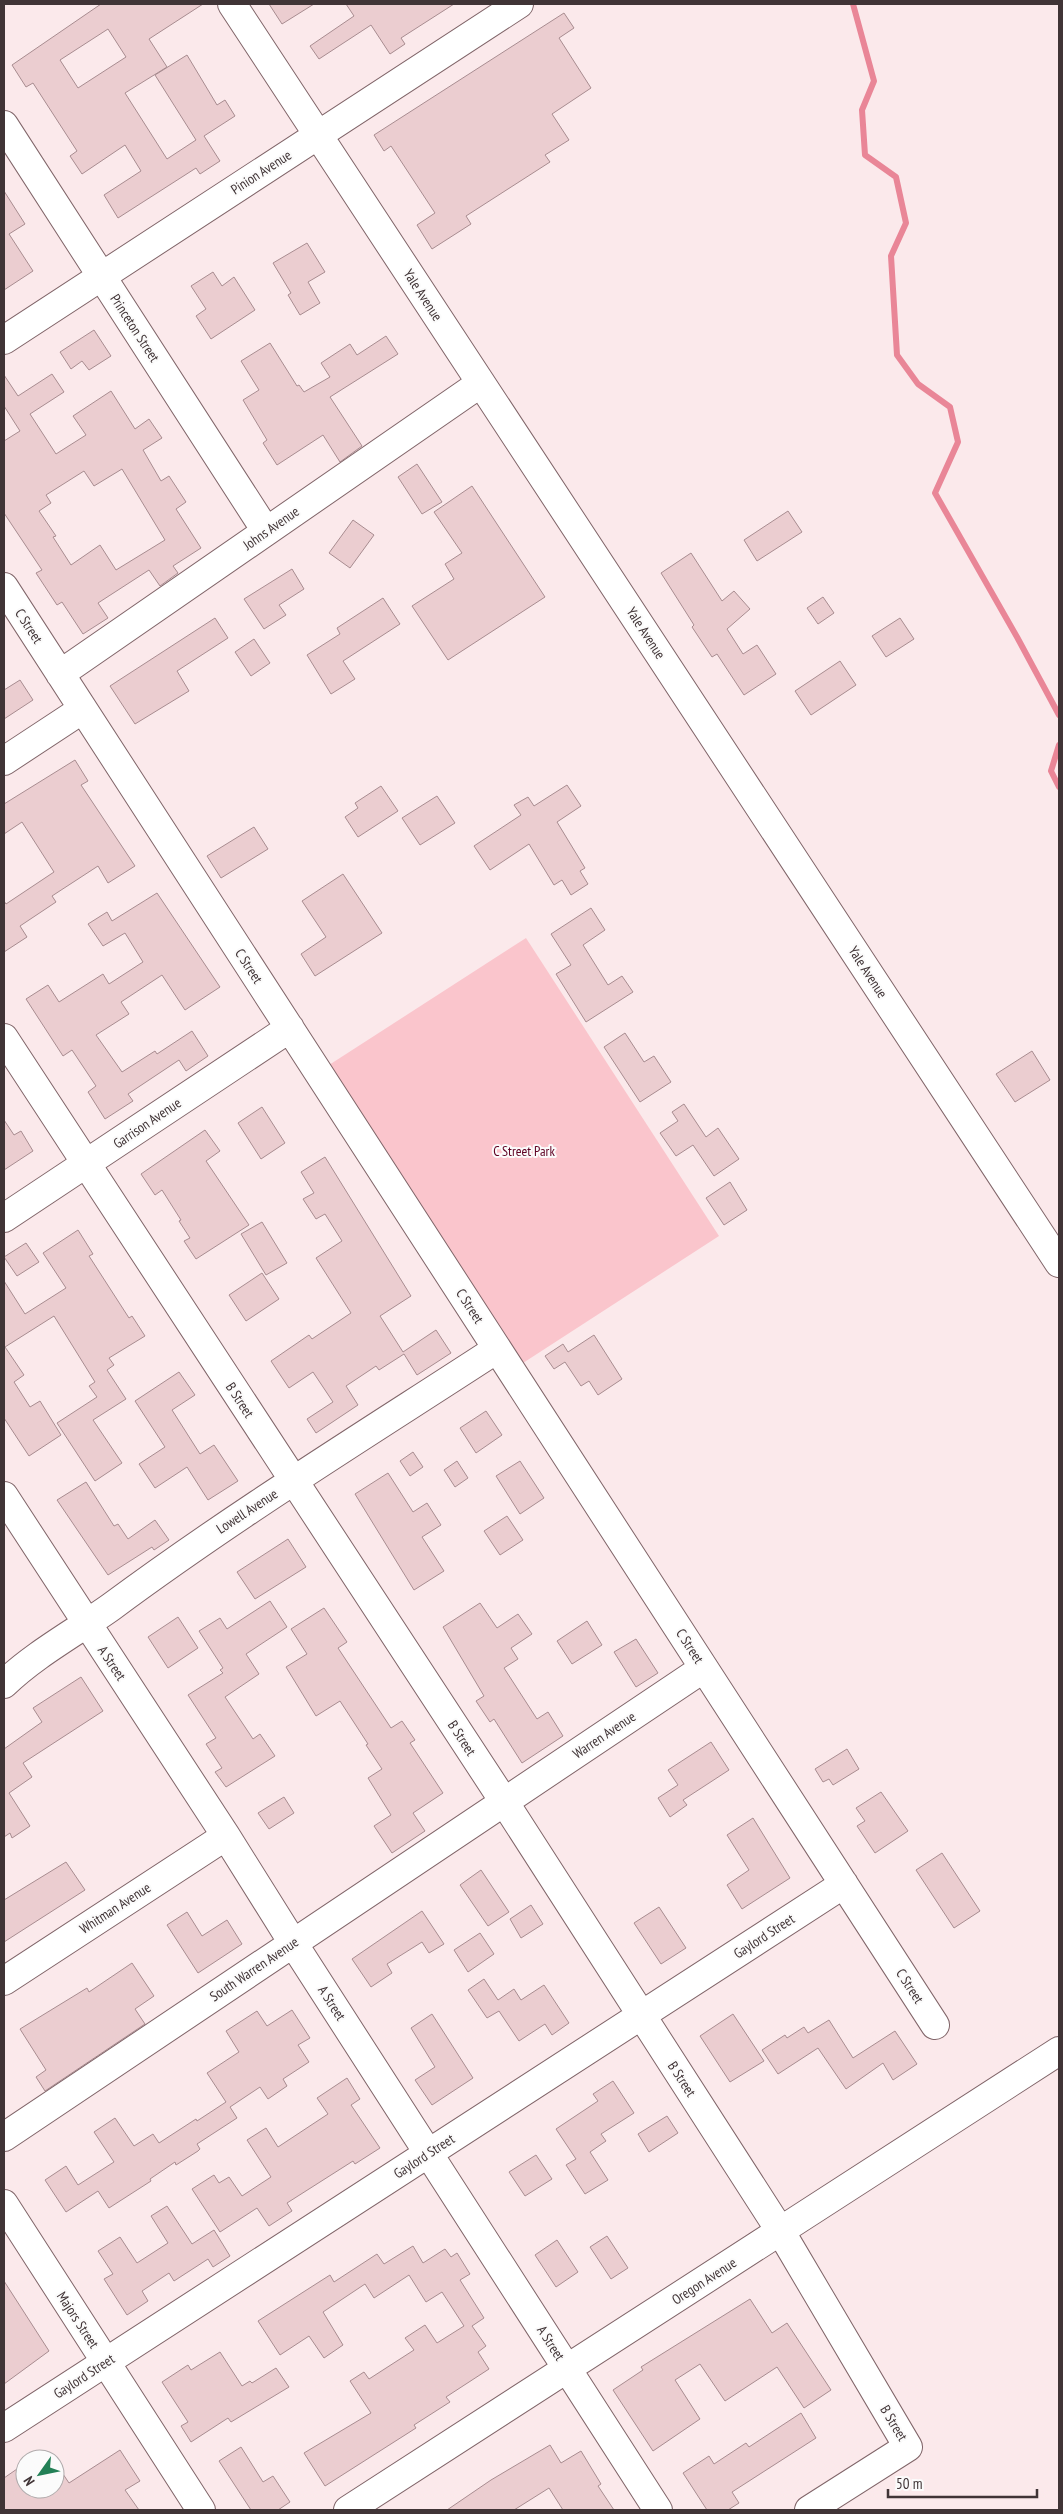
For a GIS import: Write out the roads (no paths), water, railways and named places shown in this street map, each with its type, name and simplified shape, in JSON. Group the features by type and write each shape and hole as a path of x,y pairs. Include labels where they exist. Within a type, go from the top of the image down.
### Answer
{"street":[{"name":"Yale Avenue","path":"232,4 1059,1262"},
{"name":"Pinion Avenue","path":"4,340 519,4"},
{"name":"Princeton Street","path":"4,125 266,532"},
{"name":"Johns Avenue","path":"60,674 482,383"},
{"name":"C Street","path":"4,587 935,2025"},
{"path":"4,761 83,709"},
{"name":"Garrison Avenue","path":"4,1218 290,1028"},
{"name":"B Street","path":"4,1038 505,1803 781,2232 908,2447 809,2510"},
{"name":"Lowell Avenue","path":"4,1684 15,1673 187,1550 497,1349"},
{"name":"A Street","path":"4,1496 226,1836 292,1943 658,2510"},
{"name":"Warren Avenue","path":"505,1803 605,1733 704,1668"},
{"name":"South Warren Avenue","path":"4,2137 292,1943 505,1803"},
{"name":"Whitman Avenue","path":"4,1980 226,1836"},
{"name":"Gaylord Street","path":"4,2428 844,1884"},
{"name":"Oregon Avenue","path":"348,2510 1059,2051"},
{"name":"Majors Street","path":"4,2204 201,2510"}],"waterway":[{"path":"853,4 874,81 862,110 865,155 896,177 906,223 891,256 897,355 918,384 950,407 958,442 935,493 1059,715"},
{"path":"1059,745 1051,771 1059,787"}],"park label":[{"name":"C Street Park","path":"524,1151"}]}
